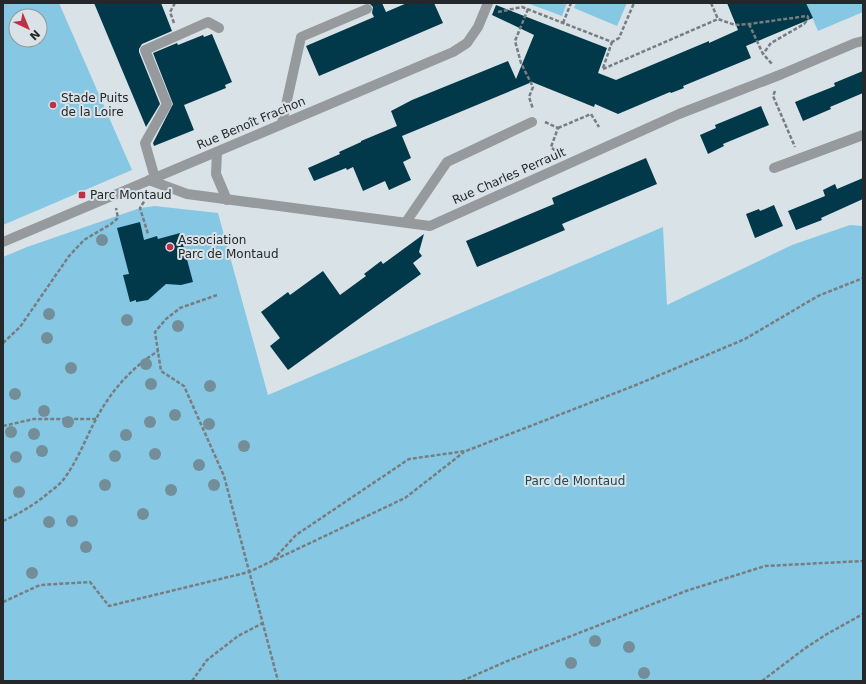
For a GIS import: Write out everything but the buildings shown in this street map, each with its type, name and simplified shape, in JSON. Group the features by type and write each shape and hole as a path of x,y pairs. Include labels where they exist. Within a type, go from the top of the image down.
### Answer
{"street":[{"name":"Rue Benoît Frachon","path":"3,242 453,52 467,42 478,27 488,3"},
{"path":"282,123 301,37 367,9"},
{"path":"152,179 145,143 167,104 145,50 208,22 219,28"},
{"name":"Rue Charles Perrault","path":"152,179 187,194 430,226 679,114 782,74 855,42 863,41"},
{"path":"406,222 447,162 536,121"},
{"path":"774,168 863,135"},
{"path":"217,152 216,174 227,200"}],"path":[{"path":"175,3 170,12 179,35"},
{"path":"563,23 571,3"},
{"path":"634,3 619,38 612,42 603,69 718,19 735,24 749,24 808,17 804,24 771,43 762,54 749,24"},
{"path":"710,3 718,19"},
{"path":"498,12 522,7 612,42"},
{"path":"528,9 515,41 521,63 533,87 529,97 533,110"},
{"path":"773,96 800,158"},
{"path":"536,121 558,128 591,114 599,127"},
{"path":"558,128 552,147 568,164"},
{"path":"139,184 145,200 140,208 148,234"},
{"path":"3,343 20,327 69,256 84,240 111,224 118,218 113,195"},
{"path":"273,560 296,535 409,459 466,450 636,385 745,339 818,296 863,278"},
{"path":"217,295 180,308 166,319 155,332 160,371 184,386 224,476 278,681"},
{"path":"3,521 21,513 39,501 63,481 74,464 96,419 121,382 143,361 158,351"},
{"path":"3,426 34,419 96,419"},
{"path":"3,602 40,585 90,582 109,606 249,572 405,498 466,450"},
{"path":"462,681 504,662 686,591 765,566 863,561"},
{"path":"762,681 804,649 863,614"},
{"path":"192,681 208,660 238,636 263,623"}],"green space":[{"name":"Stade Puits de la Loire","path":"3,3 59,3 132,170 3,225"},
{"path":"527,3 567,3 562,16"},
{"path":"576,3 627,3 617,26 574,8"},
{"path":"806,3 863,3 863,12 818,31"},
{"name":"Parc de Montaud","path":"155,206 218,213 268,395 663,227 667,305 792,245 850,225 863,226 863,681 3,681 3,257 27,247 140,208"}],"place":[{"name":"Stade Puits de la Loire","path":"53,105"},
{"name":"Parc Montaud","path":"82,195"},
{"name":"Association Parc de Montaud","path":"170,247"}]}
